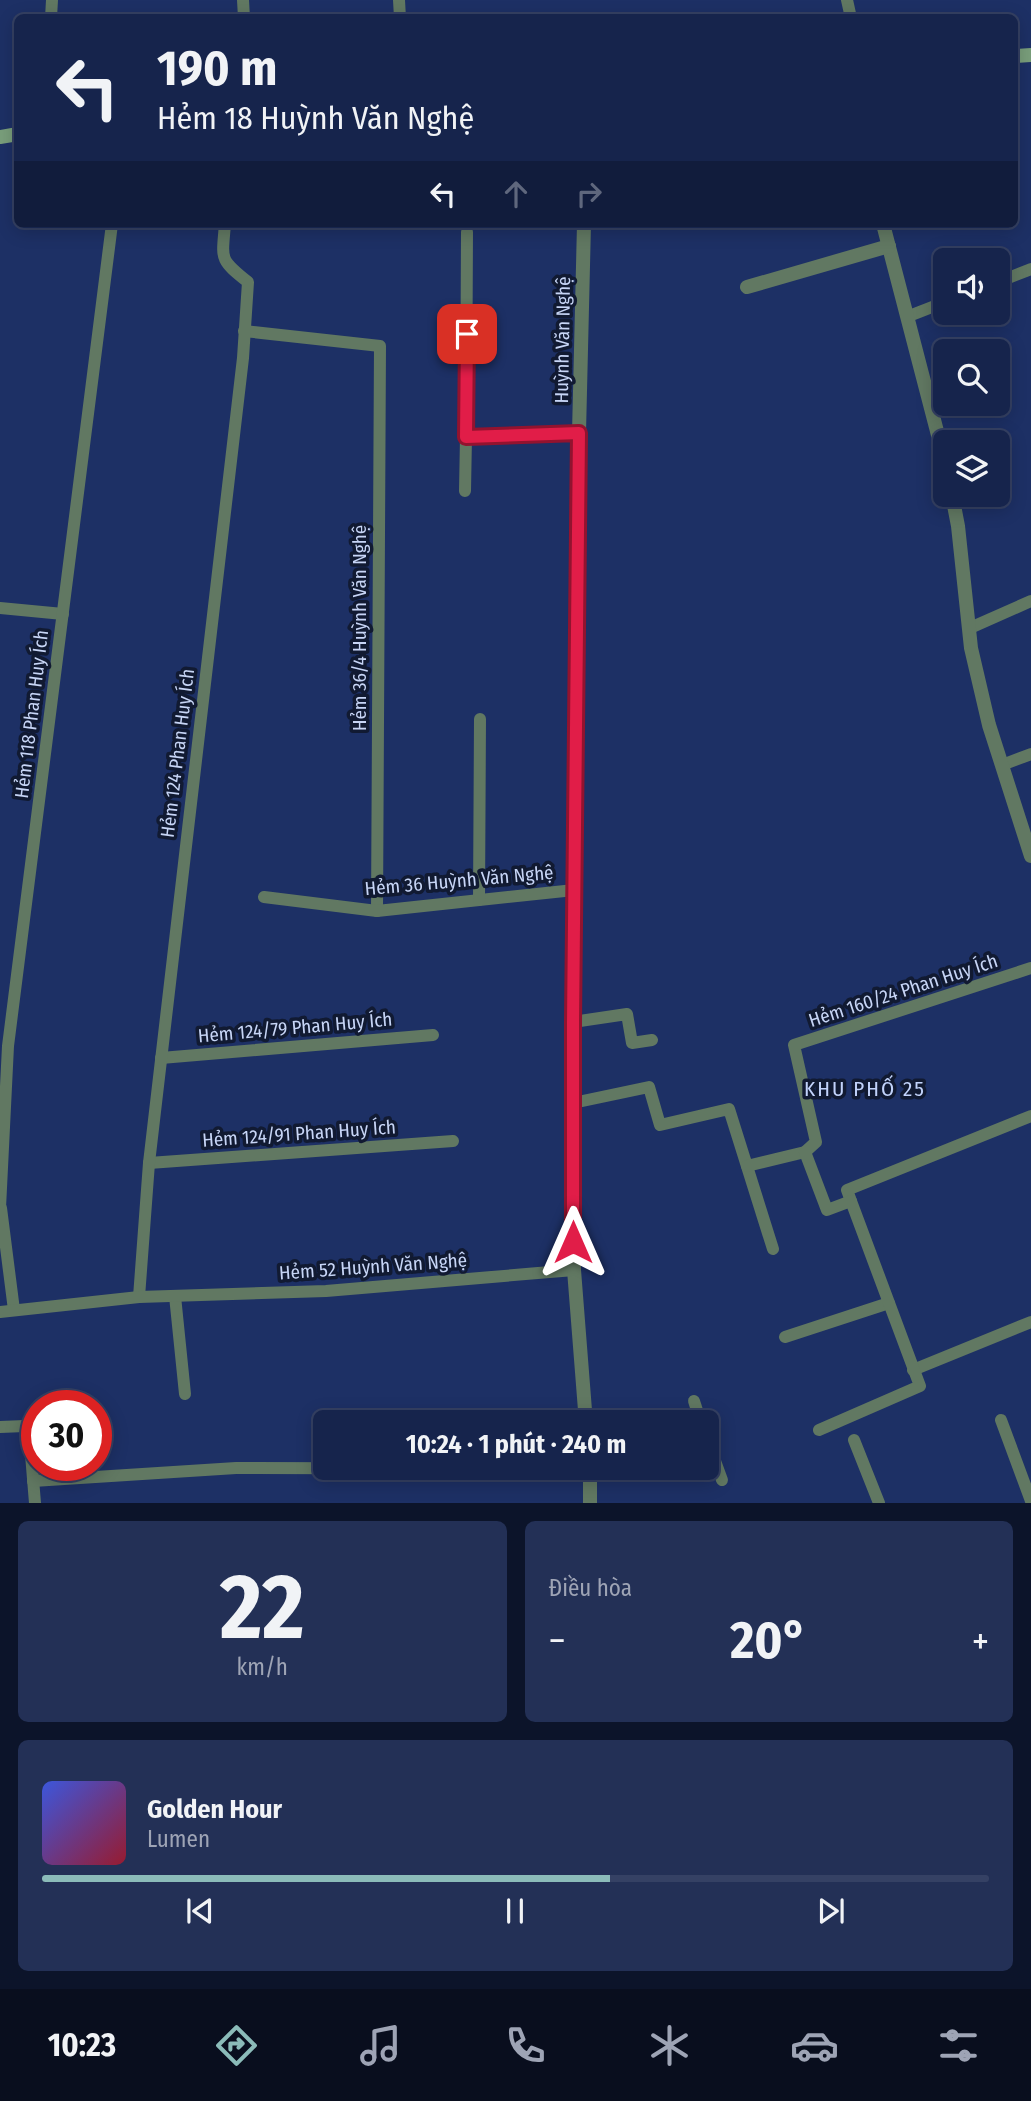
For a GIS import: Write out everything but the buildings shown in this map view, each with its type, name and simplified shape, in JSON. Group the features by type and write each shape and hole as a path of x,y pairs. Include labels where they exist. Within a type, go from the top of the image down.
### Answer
{"street":[{"name":"Huỳnh Văn Nghệ","path":"584,228 579,433 573,1103 574,1270 585,1410"},
{"path":"884,228 937,430"},
{"path":"747,286 889,246"},
{"path":"954,507 971,648 989,725 1031,856"},
{"path":"590,1480 590,1503"}],"lane":[{"name":"Hẻm 118 Phan Huy Ích","path":"1,1208 8,1046 111,228"},
{"name":"Hẻm 124 Phan Huy Ích","path":"139,1297 149,1163 248,282 227,265 222,256 225,228"},
{"path":"465,491 467,232"},
{"path":"1010,277 1031,269"},
{"path":"909,316 933,307"},
{"name":"Hẻm 36/4 Huỳnh Văn Nghệ","path":"244,331 380,346 377,911"},
{"path":"466,437 579,433"},
{"path":"970,628 1031,601"},
{"path":"0,608 63,614"},
{"path":"479,900 480,719"},
{"path":"1002,765 1031,754"},
{"name":"Hẻm 36 Huỳnh Văn Nghệ","path":"264,897 377,911 574,890"},
{"name":"Hẻm 160/24 Phan Huy Ích","path":"805,1153 817,1142 794,1045 1031,968"},
{"path":"573,1022 627,1014 632,1043 652,1040"},
{"name":"Hẻm 124/79 Phan Huy Ích","path":"161,1058 433,1035"},
{"path":"573,1103 649,1087 660,1125 729,1109 773,1250"},
{"path":"819,1430 920,1386 847,1190 1031,1116"},
{"name":"Hẻm 124/91 Phan Huy Ích","path":"149,1163 453,1141"},
{"path":"747,1166 805,1153 827,1210 851,1201"},
{"path":"1,1208 14,1310"},
{"name":"Hẻm 52 Huỳnh Văn Nghệ","path":"0,1312 139,1297 326,1291 574,1270"},
{"path":"175,1296 185,1394"},
{"path":"785,1337 889,1303"},
{"path":"914,1370 1031,1322"},
{"path":"694,1401 697,1410"},
{"path":"1001,1420 1031,1501"},
{"path":"0,1427 21,1427"},
{"path":"855,1440 879,1503"},
{"path":"112,1476 236,1468 313,1468"},
{"path":"719,1472 722,1480"},
{"path":"33,1481 35,1503"}],"district":[{"name":"KHU PHỐ 25","path":"865,1089"}],"route":[{"path":"467,334 466,437 579,433 573,1242"}]}
